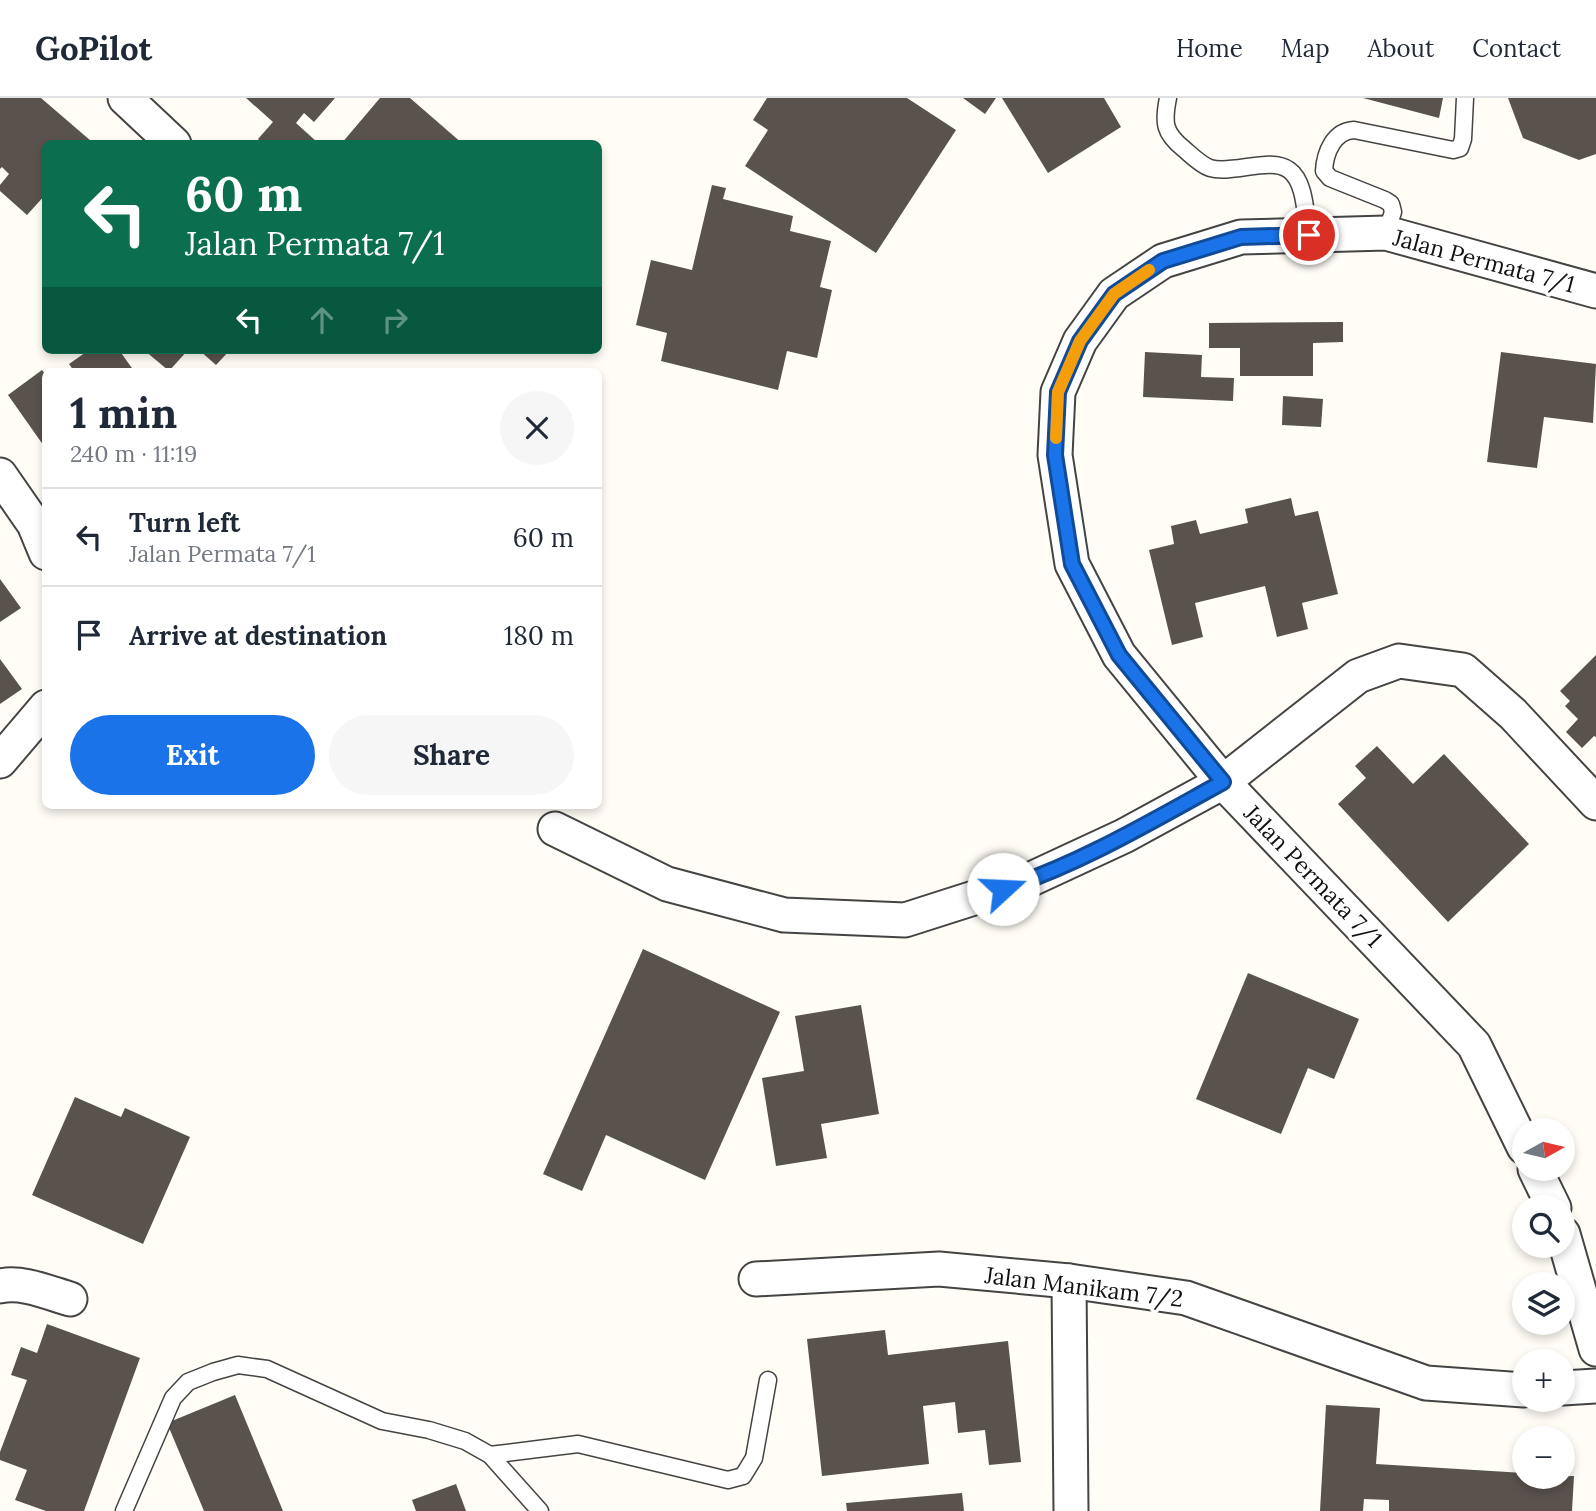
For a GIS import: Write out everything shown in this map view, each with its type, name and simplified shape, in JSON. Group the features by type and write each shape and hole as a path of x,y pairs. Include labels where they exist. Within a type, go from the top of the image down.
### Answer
{"street":[{"path":"125,98 169,140"},
{"name":"Jalan Permata 7/1","path":"1512,1123 1474,1045 1223,782 1119,655 1072,564 1055,455 1058,392 1080,341 1114,294 1163,261 1241,237 1386,233 1596,291"},
{"path":"0,475 34,524 42,543"},
{"path":"555,830 667,884 784,915 905,920 1027,881 1124,836 1223,782 1358,676 1399,661 1463,670 1513,714 1596,803"},
{"path":"0,761 42,712"},
{"path":"1570,1258 1596,1349"},
{"name":"Jalan Manikam 7/2","path":"756,1279 939,1269 1069,1281 1186,1298 1426,1383 1512,1391"},
{"path":"1069,1281 1071,1511"},
{"path":"0,1286 9,1284 36,1289 70,1300"},
{"path":"1575,1387 1596,1385"}],"lane":[{"path":"1168,98 1166,121 1171,139 1208,168 1226,170 1269,165 1288,169 1299,182 1309,235"},
{"path":"1386,233 1392,212 1391,204 1330,177 1324,170 1325,159 1337,135 1344,130 1354,130 1453,150 1460,148 1465,98"},
{"path":"124,1511 173,1398 188,1382 238,1365 267,1368 382,1421 429,1430 466,1441 490,1455 540,1511"},
{"path":"490,1455 578,1444 729,1480 743,1476 754,1458 768,1380"}],"building":[{"path":"0,98 41,98 90,140 42,140 42,198 27,215 0,191 0,185 9,174 2,167 0,169"},
{"path":"246,98 335,98 314,122 304,113 296,123 315,140 259,140 273,122"},
{"path":"380,98 410,98 458,140 344,140"},
{"path":"767,98 907,98 956,130 876,253 745,166 768,130 753,120"},
{"path":"963,98 996,98 985,114"},
{"path":"1002,98 1104,98 1121,127 1048,173"},
{"path":"1363,98 1443,98 1439,118"},
{"path":"1508,98 1596,98 1596,154 1579,160 1523,138"},
{"path":"712,185 726,188 723,199 793,216 790,231 831,241 820,287 832,290 817,358 787,351 778,390 661,361 667,333 636,325 651,260 692,270"},
{"path":"1343,322 1343,342 1313,343 1313,376 1240,376 1240,348 1209,348 1209,323"},
{"path":"1145,352 1202,355 1201,377 1234,378 1233,401 1143,397"},
{"path":"1501,352 1596,364 1593,423 1544,417 1537,468 1487,462"},
{"path":"83,354 122,354 132,368 72,368 69,364"},
{"path":"149,354 184,354 172,368 165,368"},
{"path":"204,354 226,354 216,365"},
{"path":"42,370 42,443 8,395"},
{"path":"1283,396 1323,399 1321,427 1282,425"},
{"path":"1291,498 1295,516 1318,511 1338,594 1302,603 1308,629 1277,637 1265,586 1195,603 1203,637 1172,645 1149,550 1174,544 1171,526 1196,520 1200,534 1248,523 1245,509"},
{"path":"0,579 21,608 0,622"},
{"path":"1596,655 1596,737 1582,748 1566,732 1578,719 1565,706 1570,701 1560,691"},
{"path":"0,659 22,689 0,704"},
{"path":"1377,746 1413,784 1444,754 1529,844 1448,922 1338,804 1366,778 1355,766"},
{"path":"643,949 780,1012 705,1180 606,1135 582,1191 543,1174"},
{"path":"1248,973 1359,1019 1334,1079 1308,1068 1281,1134 1196,1099"},
{"path":"861,1005 879,1114 821,1124 827,1158 776,1166 762,1078 804,1071 795,1016"},
{"path":"75,1097 121,1117 125,1108 190,1137 143,1244 32,1195"},
{"path":"47,1324 140,1358 84,1511 46,1511 15,1500 27,1470 0,1460 0,1452 27,1380 11,1375 21,1347 37,1353"},
{"path":"885,1330 888,1355 1008,1341 1021,1462 989,1465 985,1430 958,1433 955,1402 923,1406 929,1464 822,1476 807,1339"},
{"path":"235,1395 283,1511 204,1511 167,1423"},
{"path":"1326,1405 1380,1408 1376,1464 1512,1472 1512,1489 1573,1489 1572,1511 1389,1511 1389,1500 1364,1499 1363,1511 1320,1511"},
{"path":"456,1484 466,1511 416,1511 412,1500"},
{"path":"962,1493 964,1511 847,1511 846,1503"}],"slow traffic":[{"path":"1056,438 1058,392 1080,341 1114,294 1149,270"}],"route":[{"path":"1003,889 1027,881 1124,836 1223,782 1119,655 1072,564 1055,455 1058,392 1080,341 1114,294 1163,261 1241,237 1309,235"}]}
